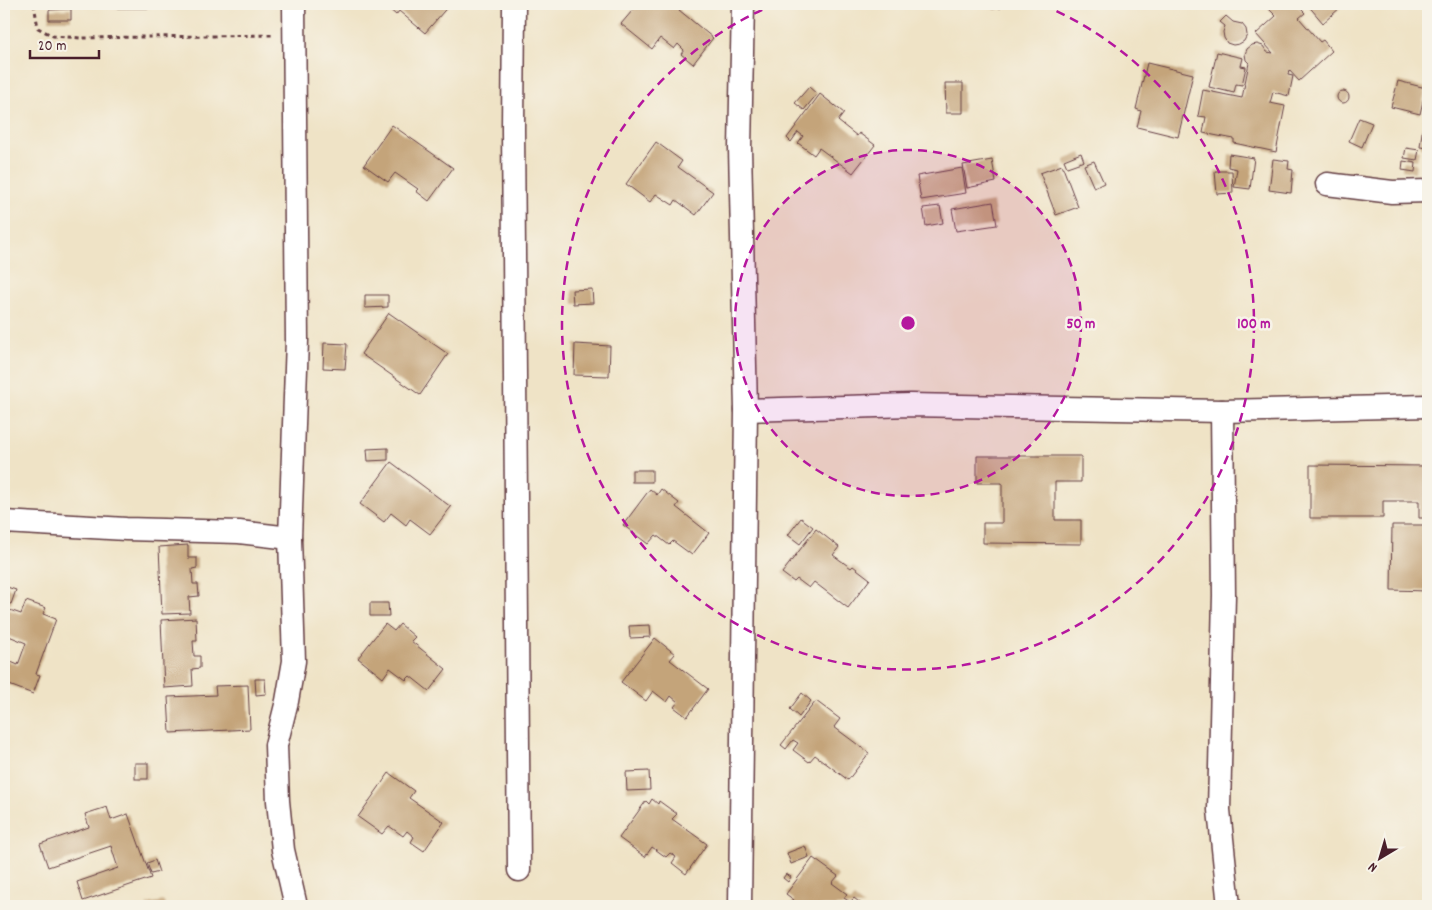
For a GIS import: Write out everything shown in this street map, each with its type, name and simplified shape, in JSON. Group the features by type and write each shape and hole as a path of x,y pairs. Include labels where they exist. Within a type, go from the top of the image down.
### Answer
{"street":[{"path":"294,4 297,340 290,538 294,661 287,701 276,745 278,801 283,850 296,906"},
{"path":"514,4 519,870"},
{"path":"740,906 746,410 740,148 743,4"},
{"path":"1327,184 1392,192 1428,191"},
{"path":"746,410 910,405 1222,411 1428,406"},
{"path":"1222,411 1224,596 1219,810 1229,906"},
{"path":"4,522 126,530 239,532 290,538"}],"path":[{"path":"34,4 38,28 53,36 81,38 294,34"}],"building":[{"path":"114,4 149,4 149,8 114,8"},
{"path":"392,4 450,4 425,33 399,11 396,15 388,8"},
{"path":"638,4 684,4 679,10 713,38 693,64 681,54 684,50 678,44 674,49 660,38 652,49 621,24"},
{"path":"991,4 1001,4 1001,8 992,9"},
{"path":"1275,4 1296,4 1305,13 1299,18 1320,42 1323,40 1332,51 1299,81 1289,70 1288,75 1293,76 1289,96 1273,92 1270,103 1285,106 1276,152 1234,143 1234,139 1203,133 1206,117 1198,116 1203,90 1242,98 1249,63 1246,60 1245,54 1247,49 1257,44 1263,46 1267,52 1273,53 1256,34 1276,16 1269,9"},
{"path":"1307,4 1338,4 1341,7 1323,23"},
{"path":"71,9 71,20 49,20 49,10"},
{"path":"1226,16 1233,22 1242,24 1246,29 1247,35 1244,41 1239,44 1227,43 1224,38 1225,26 1220,22"},
{"path":"1217,52 1243,58 1241,66 1246,67 1242,85 1236,84 1234,93 1209,87"},
{"path":"1147,63 1193,74 1178,137 1137,127 1141,111 1136,109"},
{"path":"1398,81 1426,88 1420,114 1391,107"},
{"path":"945,83 963,83 963,113 946,113"},
{"path":"809,87 817,94 804,110 795,103"},
{"path":"1341,91 1345,91 1349,97 1345,103 1341,103 1337,99 1337,95"},
{"path":"820,94 844,113 838,121 857,136 859,133 875,145 853,173 819,148 814,155 798,143 803,136 798,132 791,142 787,138"},
{"path":"4,98 8,98 8,116 4,116"},
{"path":"1425,111 1428,112 1428,148 1420,147"},
{"path":"1359,118 1372,123 1362,147 1349,141"},
{"path":"392,125 453,168 429,201 416,191 418,189 395,173 388,182 364,165"},
{"path":"656,142 682,161 678,167 713,192 696,215 676,200 673,205 656,194 650,202 626,184"},
{"path":"1406,148 1419,150 1417,160 1404,158"},
{"path":"1081,153 1084,161 1067,167 1064,160"},
{"path":"1229,154 1254,158 1250,189 1234,187 1237,169 1228,167"},
{"path":"1273,159 1289,161 1288,169 1293,170 1291,193 1269,190"},
{"path":"992,160 996,182 967,188 963,165"},
{"path":"1094,161 1104,183 1094,188 1084,165"},
{"path":"1403,161 1416,163 1415,172 1402,170"},
{"path":"1062,165 1078,207 1056,215 1040,173"},
{"path":"962,168 966,193 921,200 917,176"},
{"path":"1215,171 1232,171 1233,193 1217,194"},
{"path":"993,202 997,225 956,231 952,209"},
{"path":"940,206 943,223 926,226 923,208"},
{"path":"592,289 593,303 573,304 572,290"},
{"path":"365,295 388,295 388,307 365,308"},
{"path":"389,313 448,354 420,395 361,354"},
{"path":"324,343 347,344 345,369 323,368"},
{"path":"575,344 610,346 609,376 574,375"},
{"path":"388,448 388,460 368,461 367,449"},
{"path":"977,456 1081,456 1081,482 1055,482 1055,520 1081,520 1081,544 983,543 983,523 1002,523 1002,483 977,483"},
{"path":"391,462 451,507 430,534 410,519 406,525 391,513 384,522 360,504"},
{"path":"1310,465 1428,466 1428,518 1419,518 1419,501 1383,501 1383,518 1310,518"},
{"path":"632,470 652,470 652,482 632,482"},
{"path":"650,489 657,495 661,489 679,503 676,507 709,533 692,555 673,541 669,545 656,535 648,544 623,525"},
{"path":"801,518 813,527 800,544 788,535"},
{"path":"1392,525 1428,525 1428,591 1391,590"},
{"path":"816,529 839,547 833,555 851,568 853,566 870,579 848,608 814,582 809,588 797,579 794,582 782,573"},
{"path":"188,545 188,558 197,558 197,568 192,569 193,584 198,584 199,596 189,597 190,613 162,614 159,547"},
{"path":"4,586 16,590 11,604 4,602"},
{"path":"26,601 46,608 43,614 56,619 36,674 40,675 33,694 4,683 4,659 18,665 26,643 4,634 4,608 21,614"},
{"path":"370,603 388,603 389,616 370,616"},
{"path":"196,618 197,641 193,641 194,656 200,656 200,668 192,669 193,686 164,688 161,620"},
{"path":"385,624 394,631 400,624 415,637 411,641 446,669 429,691 410,676 406,680 390,668 383,678 358,658"},
{"path":"650,625 651,637 630,638 629,626"},
{"path":"655,638 675,654 670,660 708,689 687,717 674,707 678,702 671,696 667,702 653,691 646,701 621,682"},
{"path":"255,679 265,679 266,694 256,695"},
{"path":"248,685 250,729 170,733 168,697 216,695 215,686"},
{"path":"802,693 811,701 799,717 790,709"},
{"path":"816,701 840,719 834,727 869,753 848,780 815,755 809,762 793,750 798,743 793,740 786,749 781,745"},
{"path":"135,763 148,763 148,779 135,779"},
{"path":"649,771 650,790 627,791 626,772"},
{"path":"389,773 414,791 409,798 444,822 424,851 411,842 414,837 407,831 403,836 389,826 382,834 358,817"},
{"path":"652,799 658,804 659,801 677,814 672,819 707,844 686,874 672,863 676,857 670,853 666,857 652,847 645,857 619,838 646,801 649,804"},
{"path":"107,807 111,820 128,814 151,878 83,901 77,882 118,868 111,846 48,867 40,844 89,827 85,814"},
{"path":"805,846 809,857 791,864 787,853"},
{"path":"813,858 838,876 832,883 847,894 844,898 850,902 854,898 864,906 790,906 794,900 786,894"},
{"path":"155,860 159,872 151,874 147,863"},
{"path":"786,874 791,877 788,882 783,878"},
{"path":"164,901 165,906 147,906 147,904"},
{"path":"505,902 513,902 513,906 505,906"}]}
